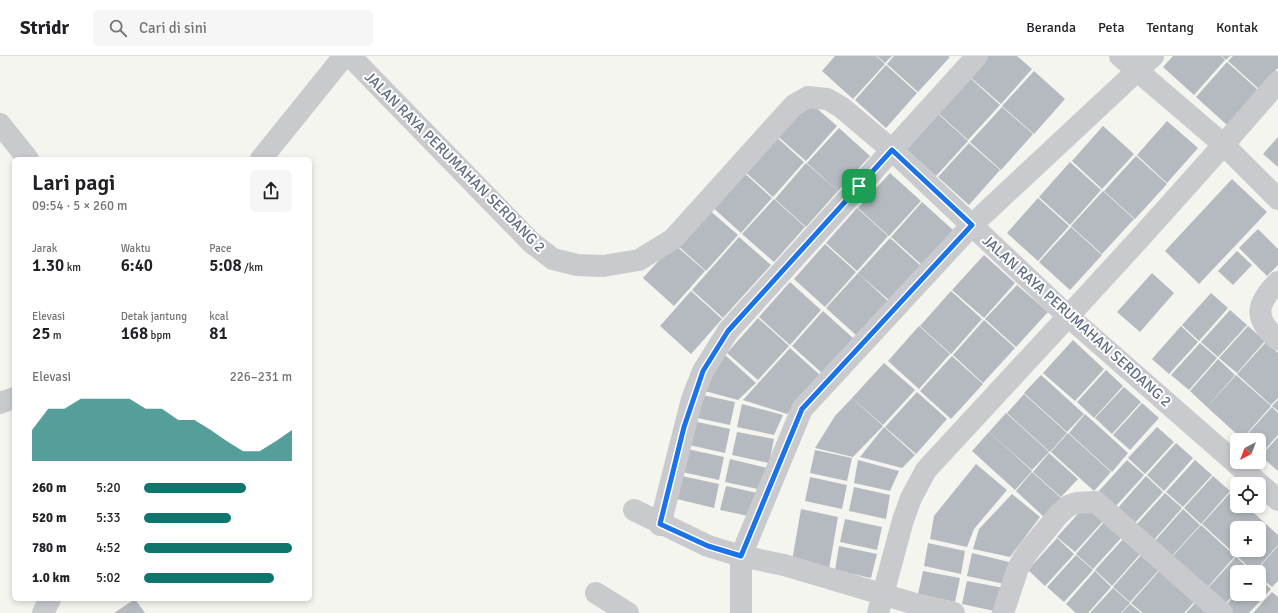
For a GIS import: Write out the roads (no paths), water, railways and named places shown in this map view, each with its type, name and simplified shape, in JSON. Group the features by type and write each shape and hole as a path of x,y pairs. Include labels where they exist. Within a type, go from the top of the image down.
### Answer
{"street":[{"path":"264,157 344,56"},
{"name":"JALAN RAYA PERUMAHAN SERDANG 2","path":"350,56 532,243 553,259 577,265 603,266 639,260 673,239 794,105 808,97 827,99 841,106 892,150 1070,317 1278,500"},
{"path":"660,524 684,427 703,371 728,331 977,56"},
{"path":"1120,56 1224,145 1278,199"},
{"path":"741,613 741,556 802,409 972,225 1138,72 1153,56"},
{"path":"880,604 903,520 911,498 926,470 1070,317 1224,145 1278,82"},
{"path":"0,124 26,157"},
{"path":"1278,282 1262,301 1260,312 1264,322 1278,340"},
{"path":"0,403 12,399"},
{"path":"1003,613 1018,568 1027,553 1058,514 1068,506 1085,502 1096,502 1222,613"},
{"path":"634,510 660,524 708,546 741,556 784,565 880,604 919,606 954,613"},
{"path":"596,593 628,613"},
{"path":"43,613 49,601"}]}
